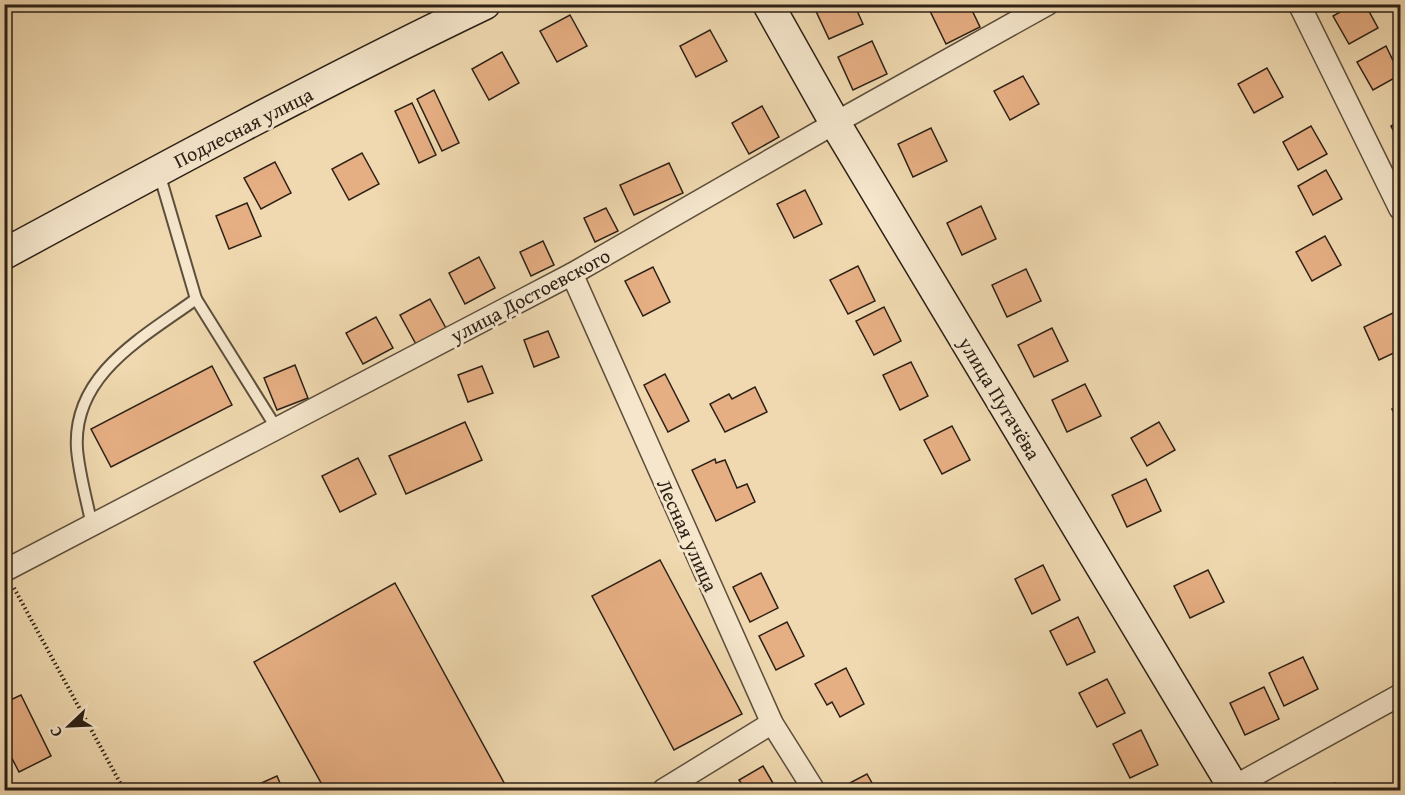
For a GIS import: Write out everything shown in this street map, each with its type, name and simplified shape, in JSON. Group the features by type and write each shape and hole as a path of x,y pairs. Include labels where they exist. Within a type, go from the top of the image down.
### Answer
{"main road":[{"name":"Подлесная улица","path":"4,254 158,171 485,4"},
{"name":"улица Пугачёва","path":"768,4 835,123 1231,789"}],"street":[{"name":"улица Достоевского","path":"5,571 572,274 1048,4"},
{"path":"1299,4 1401,209"},
{"name":"Лесная улица","path":"572,274 772,723 814,790"},
{"path":"1231,789 1401,695"},
{"path":"663,790 772,723"}],"lane":[{"path":"158,171 196,298 277,429"},
{"path":"92,526 77,448 81,416 89,392 102,372 123,353 196,298"}],"path":[{"path":"5,571 124,790"}],"building":[{"path":"820,4 854,4 863,24 829,39 814,7"},
{"path":"945,4 969,4 980,27 946,44 930,11"},
{"path":"1354,4 1365,4 1378,28 1349,44 1333,16"},
{"path":"570,15 587,46 557,62 540,31"},
{"path":"710,30 727,61 696,77 680,46"},
{"path":"872,41 887,74 853,90 838,57"},
{"path":"1386,46 1400,75 1373,90 1357,62"},
{"path":"502,52 519,83 489,100 472,69"},
{"path":"1267,68 1283,97 1254,113 1238,84"},
{"path":"1023,76 1039,104 1010,120 994,91"},
{"path":"434,90 459,143 442,151 417,99"},
{"path":"412,103 436,155 419,163 395,111"},
{"path":"762,106 779,137 749,154 732,123"},
{"path":"1400,121 1400,144 1391,126"},
{"path":"1311,126 1327,154 1298,170 1283,142"},
{"path":"931,128 947,161 913,177 898,144"},
{"path":"362,153 379,184 349,200 332,169"},
{"path":"275,162 291,193 261,209 244,178"},
{"path":"669,163 683,193 634,215 620,185"},
{"path":"1326,170 1342,199 1313,215 1298,186"},
{"path":"805,190 822,224 794,238 777,204"},
{"path":"247,203 261,236 229,249 216,216"},
{"path":"981,206 996,239 962,255 947,223"},
{"path":"606,208 618,231 595,242 584,218"},
{"path":"1325,236 1341,265 1312,281 1296,252"},
{"path":"543,241 554,265 531,276 520,252"},
{"path":"479,257 495,288 465,304 449,273"},
{"path":"858,266 875,301 848,314 830,280"},
{"path":"653,267 670,302 643,316 625,281"},
{"path":"1026,269 1041,301 1007,317 992,285"},
{"path":"430,299 447,330 417,346 400,315"},
{"path":"884,307 901,341 874,355 856,321"},
{"path":"1397,311 1400,318 1400,350 1379,360 1364,327"},
{"path":"376,317 393,348 363,364 346,333"},
{"path":"1052,328 1068,361 1034,377 1018,345"},
{"path":"548,331 559,357 534,367 524,340"},
{"path":"911,362 928,396 900,410 883,375"},
{"path":"295,365 308,398 277,410 264,378"},
{"path":"212,366 232,405 111,467 91,429"},
{"path":"482,366 493,393 468,402 458,375"},
{"path":"665,374 689,421 668,432 644,385"},
{"path":"1085,384 1101,416 1067,432 1052,400"},
{"path":"755,387 767,412 725,432 710,404 729,394 732,399"},
{"path":"1400,405 1400,425 1392,409"},
{"path":"465,422 482,460 406,494 389,456"},
{"path":"1159,422 1175,450 1147,466 1131,438"},
{"path":"952,426 970,460 942,474 924,440"},
{"path":"358,458 376,494 340,512 322,476"},
{"path":"715,459 716,463 725,460 737,488 747,484 755,502 716,521 692,470"},
{"path":"1146,479 1161,511 1127,527 1112,495"},
{"path":"660,560 742,714 674,750 592,596"},
{"path":"1043,565 1060,600 1032,614 1015,579"},
{"path":"1208,570 1224,602 1190,618 1174,586"},
{"path":"761,573 778,608 750,622 733,587"},
{"path":"395,583 508,790 325,790 254,662"},
{"path":"1078,617 1095,652 1067,665 1050,631"},
{"path":"787,622 804,656 776,670 759,636"},
{"path":"1303,657 1318,689 1284,706 1269,673"},
{"path":"846,668 864,704 840,717 832,702 827,705 815,684"},
{"path":"1107,679 1125,713 1097,727 1079,693"},
{"path":"1264,687 1279,719 1245,735 1230,703"},
{"path":"21,695 51,756 19,772 4,743 4,703"},
{"path":"1141,730 1158,765 1130,778 1113,744"},
{"path":"763,766 777,790 746,790 739,780"},
{"path":"867,774 876,790 841,790 840,788"},
{"path":"277,776 283,790 246,790"},
{"path":"1335,783 1339,790 1322,790"}]}
